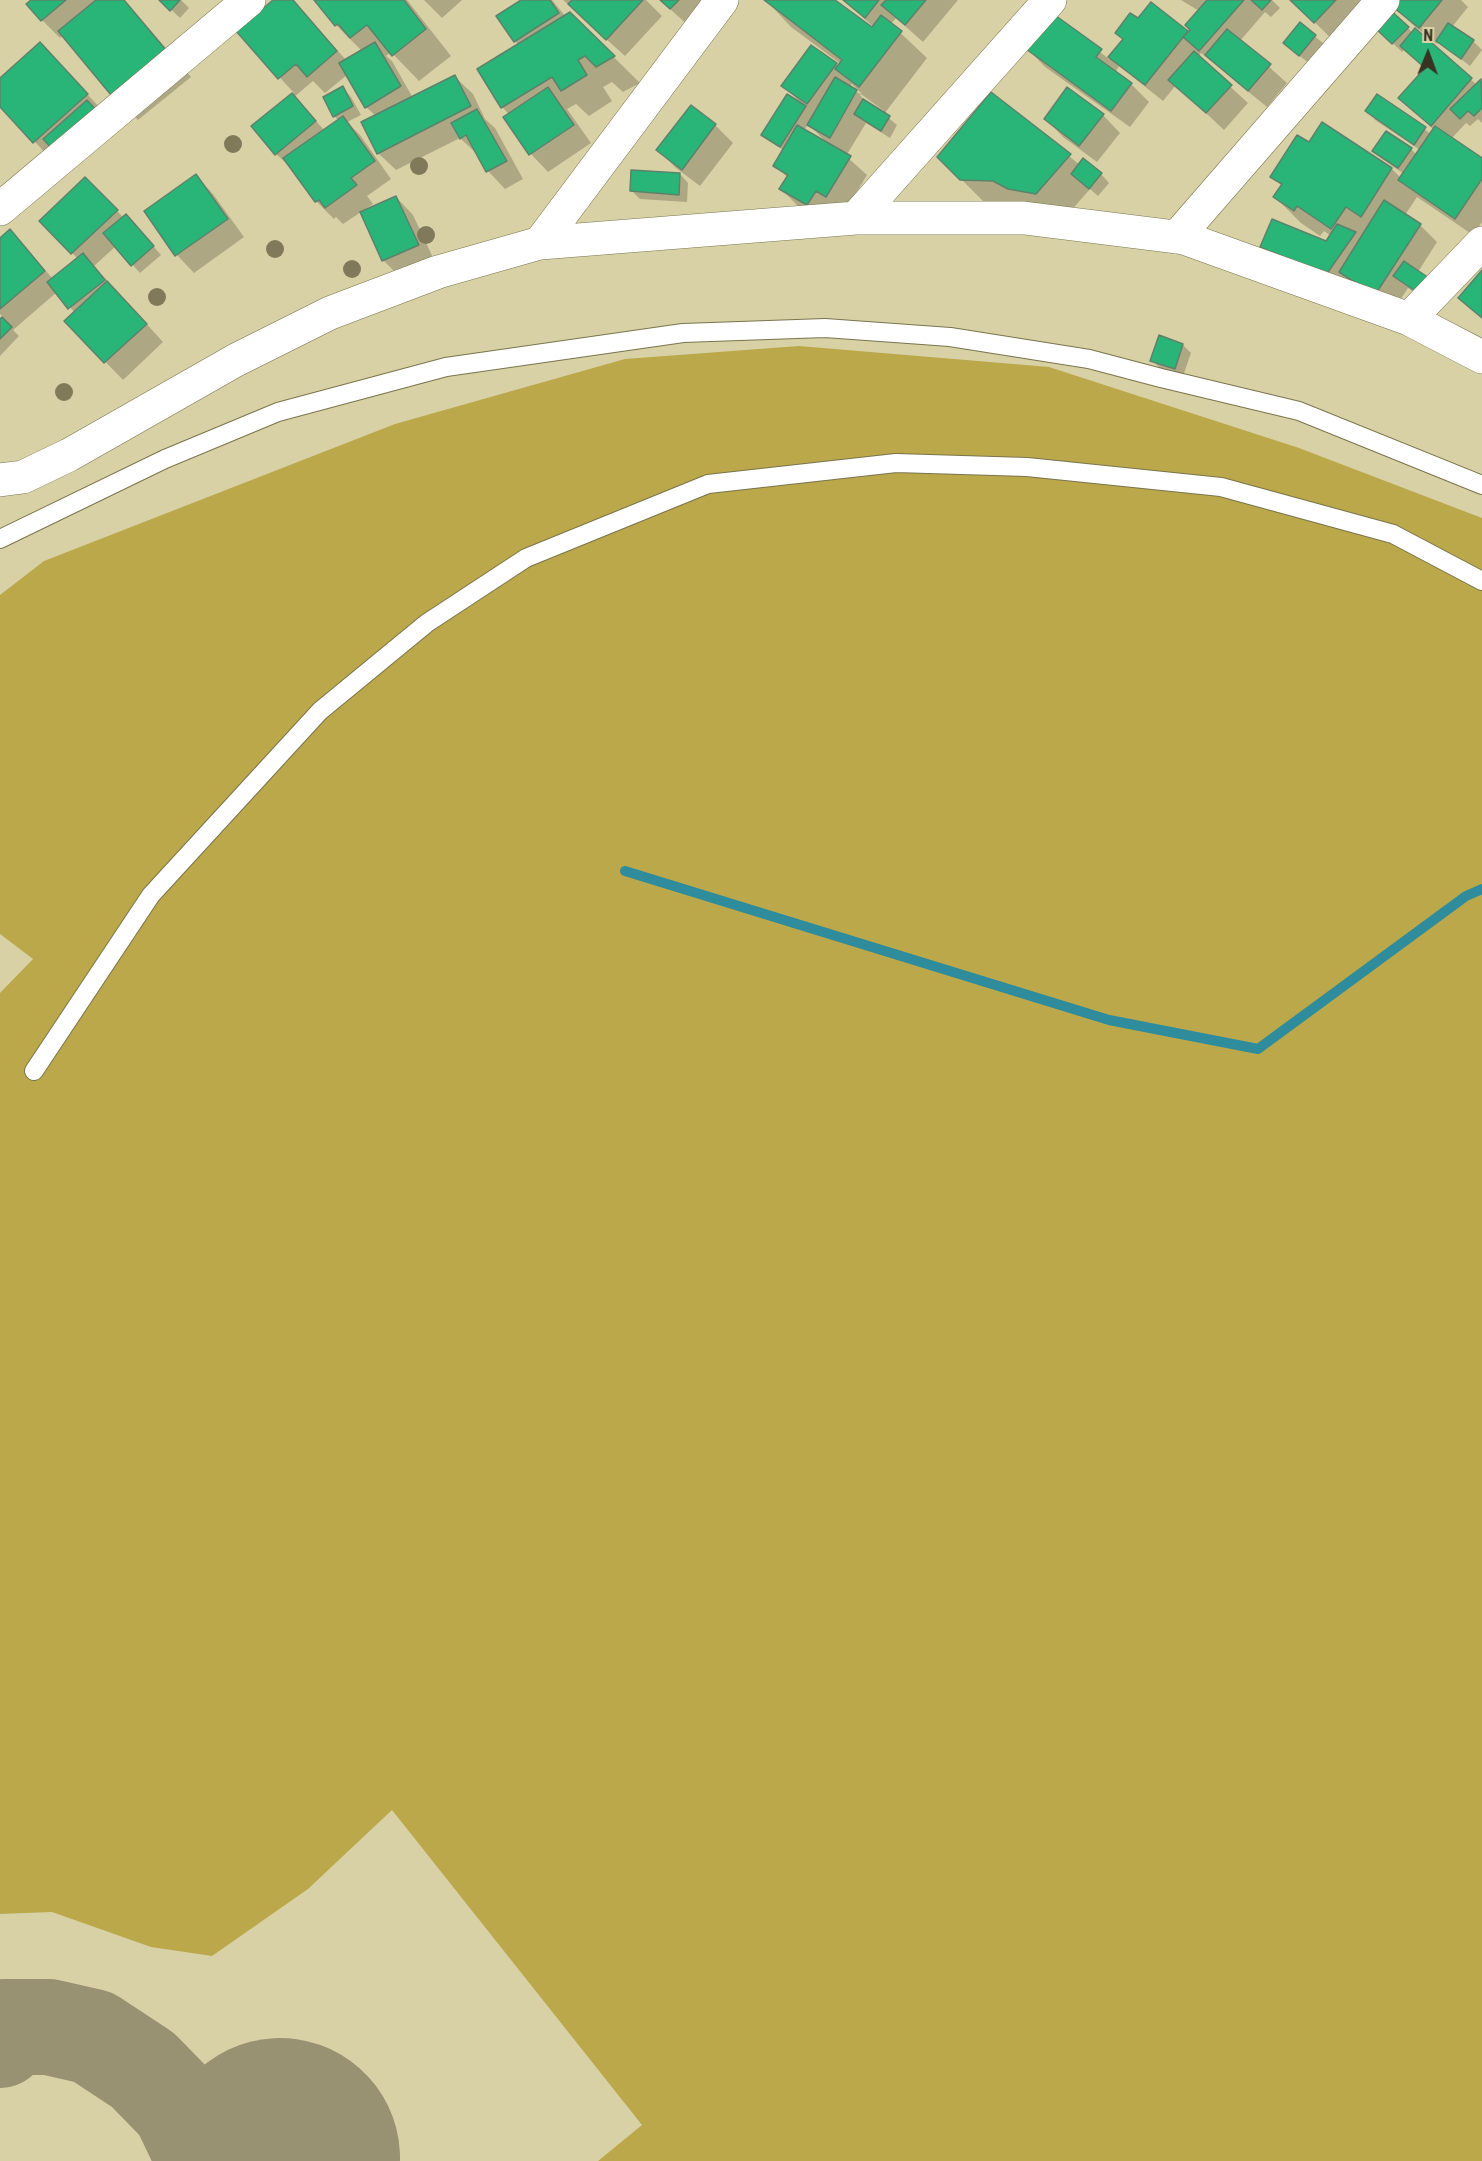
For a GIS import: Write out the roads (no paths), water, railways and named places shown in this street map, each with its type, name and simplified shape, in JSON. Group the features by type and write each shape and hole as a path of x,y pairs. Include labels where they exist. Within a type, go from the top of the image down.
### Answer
{"street":[{"path":"0,209 249,0"},
{"path":"540,243 722,0"},
{"path":"856,218 1050,0"},
{"path":"1177,237 1383,0"},
{"path":"0,480 23,477 69,455 236,360 330,313 438,272 540,243 856,218 1024,218 1184,238 1409,319 1482,357"},
{"path":"1409,319 1482,243"}],"lane":[{"path":"0,539 165,459 278,412 446,367 683,333 825,328 950,337 1089,358 1299,411 1482,485"},
{"path":"34,1071 151,895 320,711 427,623 526,558 708,484 896,463 1027,467 1221,487 1393,534 1482,581"}],"waterway":[{"path":"625,871 1109,1020 1258,1049 1466,896 1482,889"}]}
